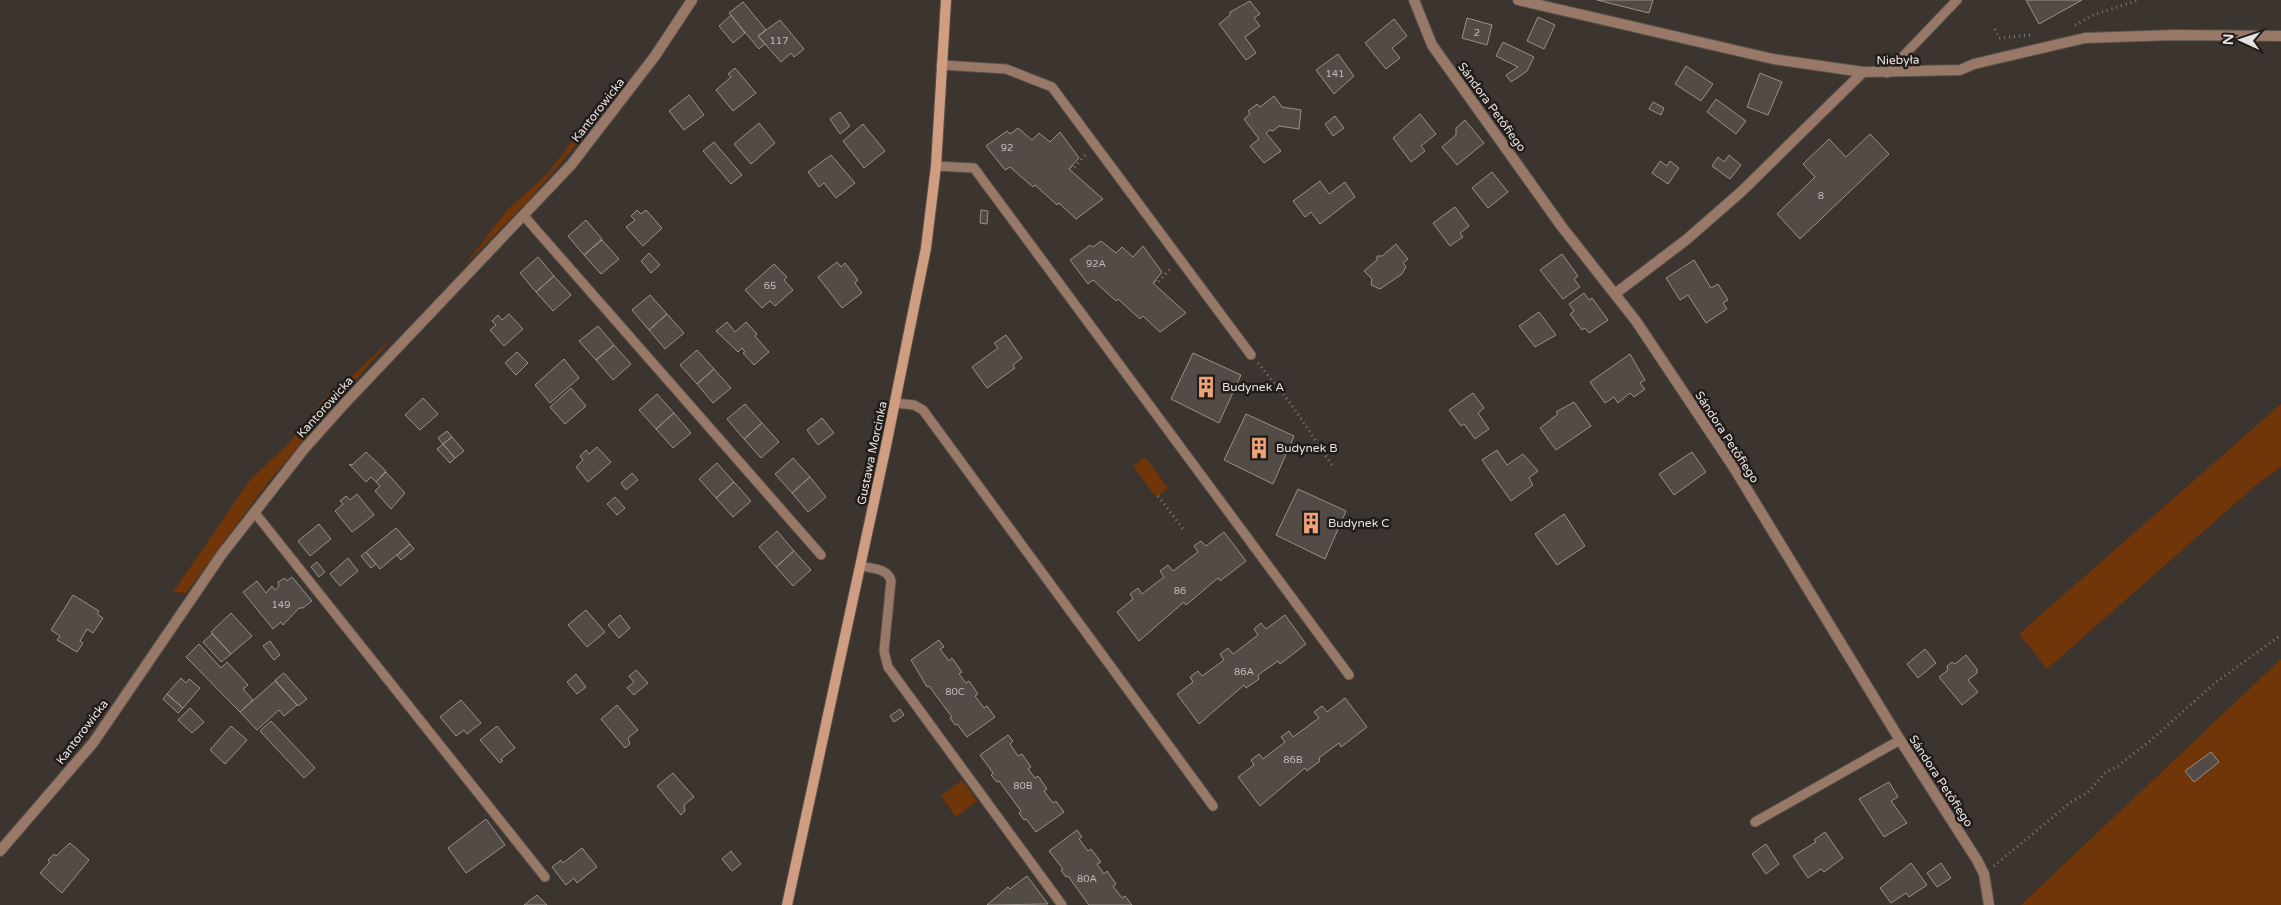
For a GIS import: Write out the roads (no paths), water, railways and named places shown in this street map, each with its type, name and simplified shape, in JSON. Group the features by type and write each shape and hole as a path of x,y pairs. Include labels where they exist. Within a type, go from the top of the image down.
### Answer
{"street":[{"name":"Kantorowicka","path":"0,851 93,743 222,554 304,449 346,402 571,166 655,56 692,0"},
{"name":"Gustawa Morcinka","path":"787,905 861,566 926,248 936,166 946,0"},
{"name":"Sándora Petőfiego","path":"1414,0 1432,45 1562,227 1616,293 1734,468 1984,874 1990,905"},
{"name":"Niebyła","path":"1518,0 1773,58 1863,72 1960,70 1974,64 2085,38 2174,35 2281,36"},
{"path":"1616,293 1686,240 1741,192 1863,72"}],"lane":[{"path":"1886,73 1957,0"},
{"path":"941,65 1006,69 1052,87 1251,355"},
{"path":"936,166 974,168 1349,674"},
{"path":"524,216 821,555"},
{"path":"895,403 914,405 923,410 1213,806"},
{"path":"255,513 545,877"},
{"path":"861,566 884,571 890,575 884,651 888,667 1062,905"},
{"path":"1755,822 1900,740"}],"place":[{"name":"Budynek A","path":"1206,387"},
{"name":"Budynek B","path":"1259,448"},
{"name":"Budynek C","path":"1311,523"}]}
